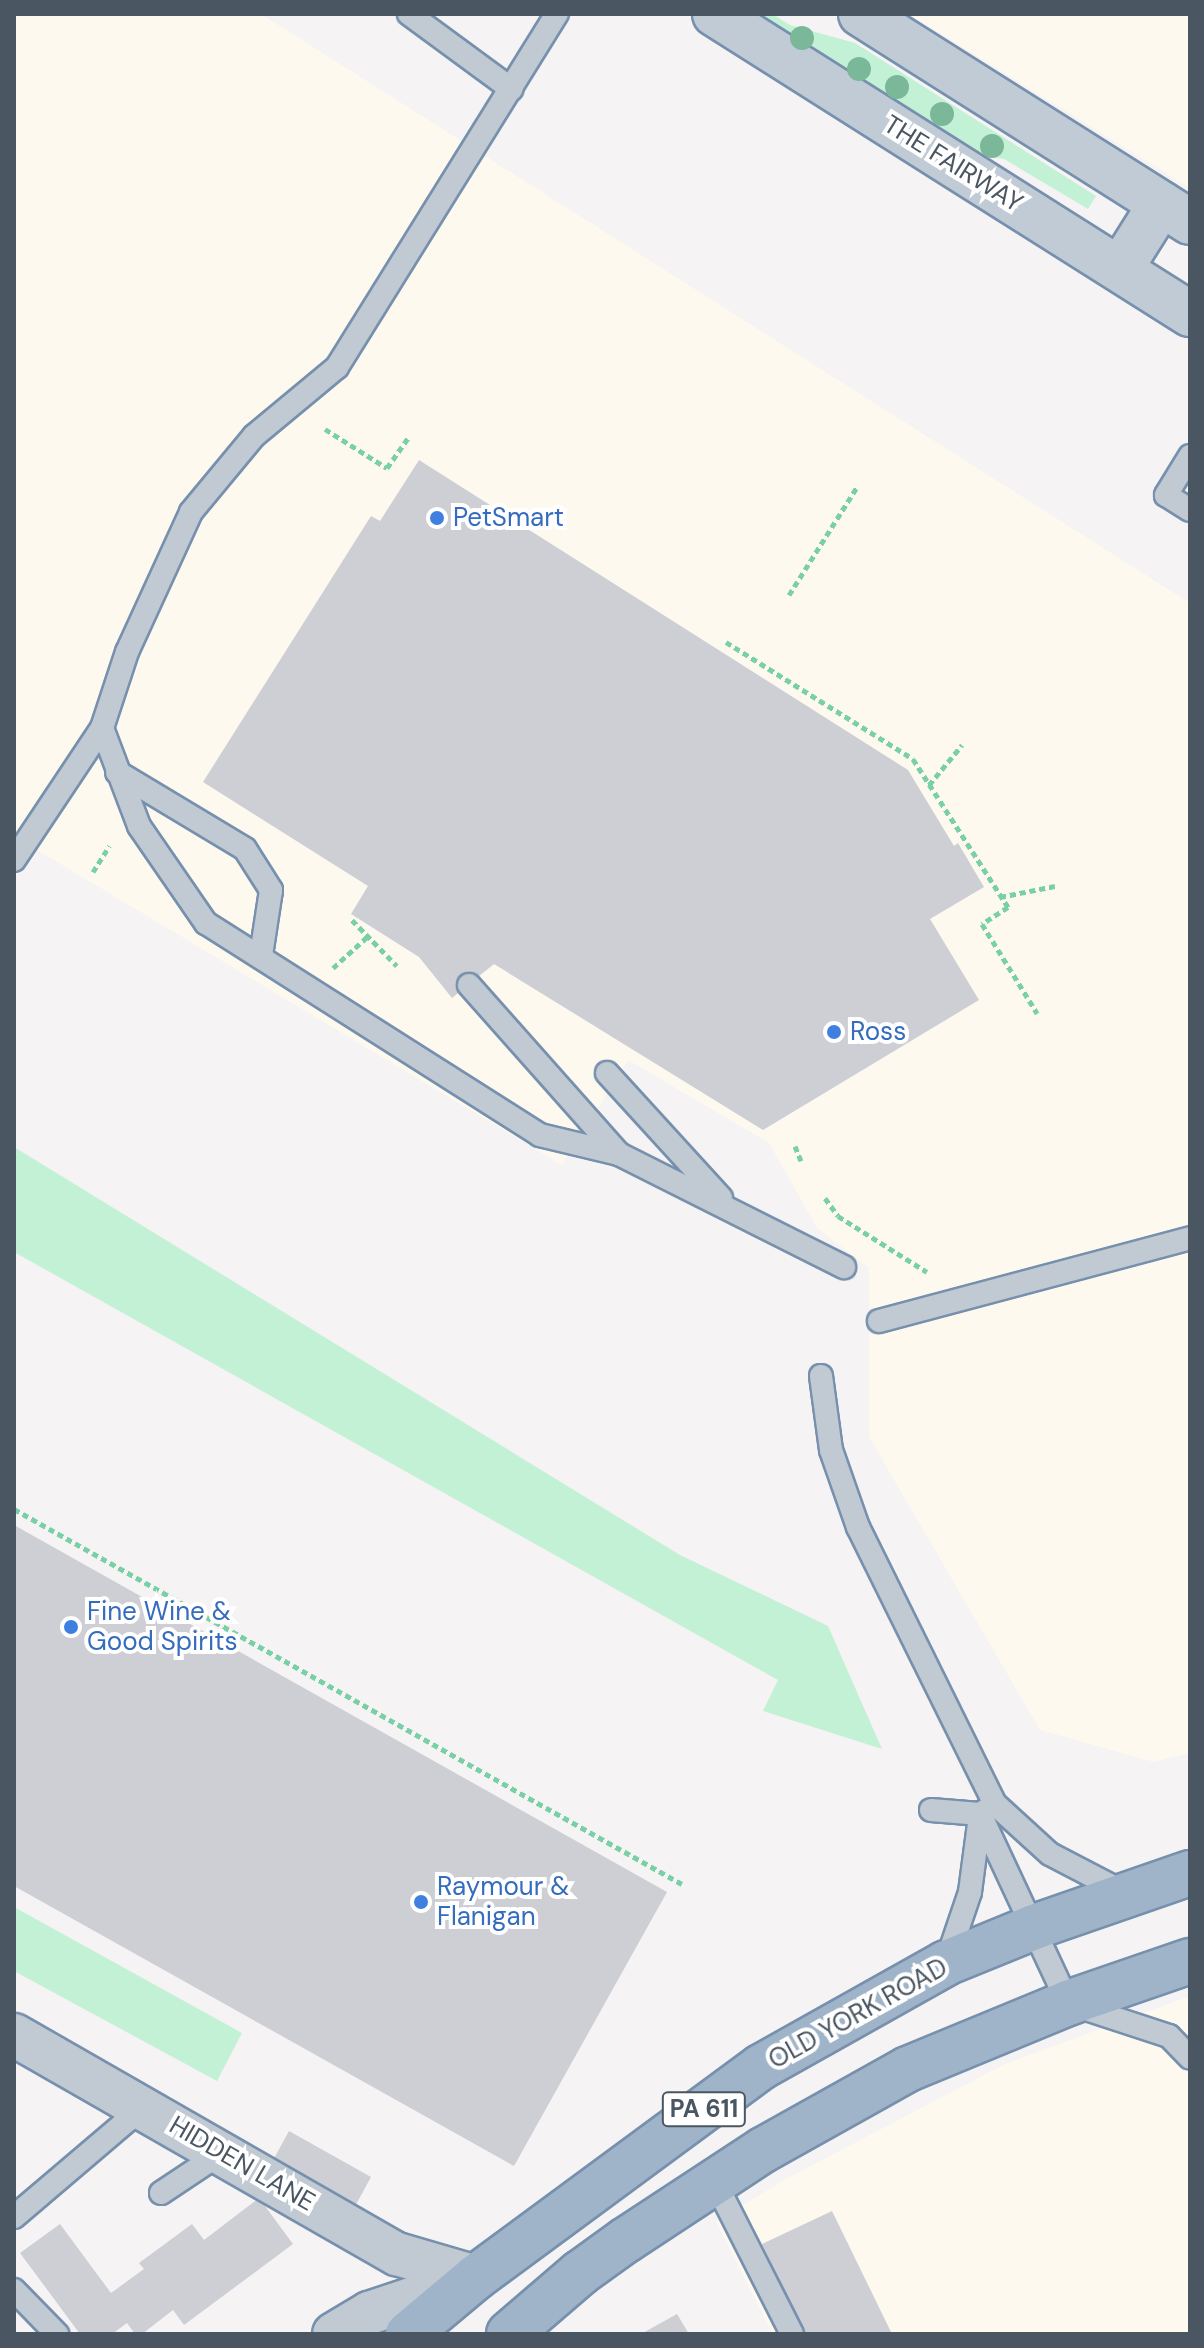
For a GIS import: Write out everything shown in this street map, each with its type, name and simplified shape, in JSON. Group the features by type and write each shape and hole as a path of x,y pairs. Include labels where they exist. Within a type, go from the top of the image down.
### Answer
{"highway":[{"name":"OLD YORK ROAD","path":"408,2334 476,2277 761,2067 946,1963 1125,1893 1190,1873"},
{"name":"PA 611","path":"509,2334 580,2273 763,2150 908,2069 1068,2003 1190,1961"}],"main road":[{"name":"THE FAIRWAY","path":"715,14 1190,314"},
{"path":"861,14 1176,213 1120,269"}],"street":[{"name":"HIDDEN LANE","path":"14,2035 397,2254 476,2277"},
{"path":"334,2334 369,2313 476,2277"}],"lane":[{"path":"409,14 511,89"},
{"path":"14,860 102,728 127,652 191,512 254,436 337,367 557,14"},
{"path":"1190,456 1166,495 1190,510"},
{"path":"102,728 139,826 206,923 261,955 540,1135 619,1154 844,1267"},
{"path":"117,772 245,849 271,890 261,955"},
{"path":"469,985 619,1154"},
{"path":"607,1073 729,1208"},
{"path":"879,1321 1190,1238"},
{"path":"821,1376 831,1450 858,1527 987,1809 1068,2003 1169,2036 1190,2058"},
{"path":"946,1963 970,1892 987,1809"},
{"path":"931,1810 987,1809 1050,1854 1125,1893"},
{"path":"14,2217 142,2108"},
{"path":"161,2193 221,2153"},
{"path":"715,2182 792,2334"},
{"path":"14,2290 57,2334"}],"path":[{"path":"325,429 387,468 408,438"},
{"path":"789,595 857,487"},
{"path":"726,642 913,759 1008,907 982,924 1037,1013"},
{"path":"929,785 962,745"},
{"path":"93,872 109,846"},
{"path":"1000,897 1055,886"},
{"path":"352,920 397,966"},
{"path":"312,988 368,936"},
{"path":"795,1146 801,1161"},
{"path":"825,1198 838,1216 927,1272"},
{"path":"14,1509 682,1884"}],"shaded area":[{"path":"14,14 261,14 1190,603 1190,1753 1154,1762 1040,1730 869,1437 869,1268 817,1228 769,1143 628,1060 562,1165 14,836"},
{"path":"909,14 1190,14 1190,188"},
{"path":"1190,1996 1190,2334 773,2334 716,2222 784,2180 1005,2064"}],"green space":[{"path":"741,14 772,14 790,25 855,43 1096,196 1088,209 1004,159 956,150"},
{"path":"14,1147 680,1555 828,1626 882,1749 763,1711 778,1680 14,1252"},
{"path":"14,1907 242,2033 217,2081 14,1971"}],"building":[{"path":"419,460 908,770 954,846 958,843 984,887 930,919 979,1000 763,1130 494,964 452,998 419,957 351,914 368,886 203,782 371,516 380,521"},
{"path":"14,1525 667,1892 514,2166 14,1886"},
{"path":"289,2131 371,2177 353,2210 271,2164"},
{"path":"259,2198 293,2244 184,2325 173,2310 142,2334 135,2334 127,2323 112,2334 80,2334 20,2253 60,2224 111,2293 144,2269 139,2263 192,2224 204,2240"},
{"path":"832,2211 892,2334 805,2334 762,2244"},
{"path":"677,2314 689,2334 641,2334"}],"place":[{"name":"PetSmart","path":"437,518"},
{"name":"Ross","path":"834,1032"},
{"name":"Fine Wine & Good Spirits","path":"71,1627"},
{"name":"Raymour & Flanigan","path":"421,1902"}]}
